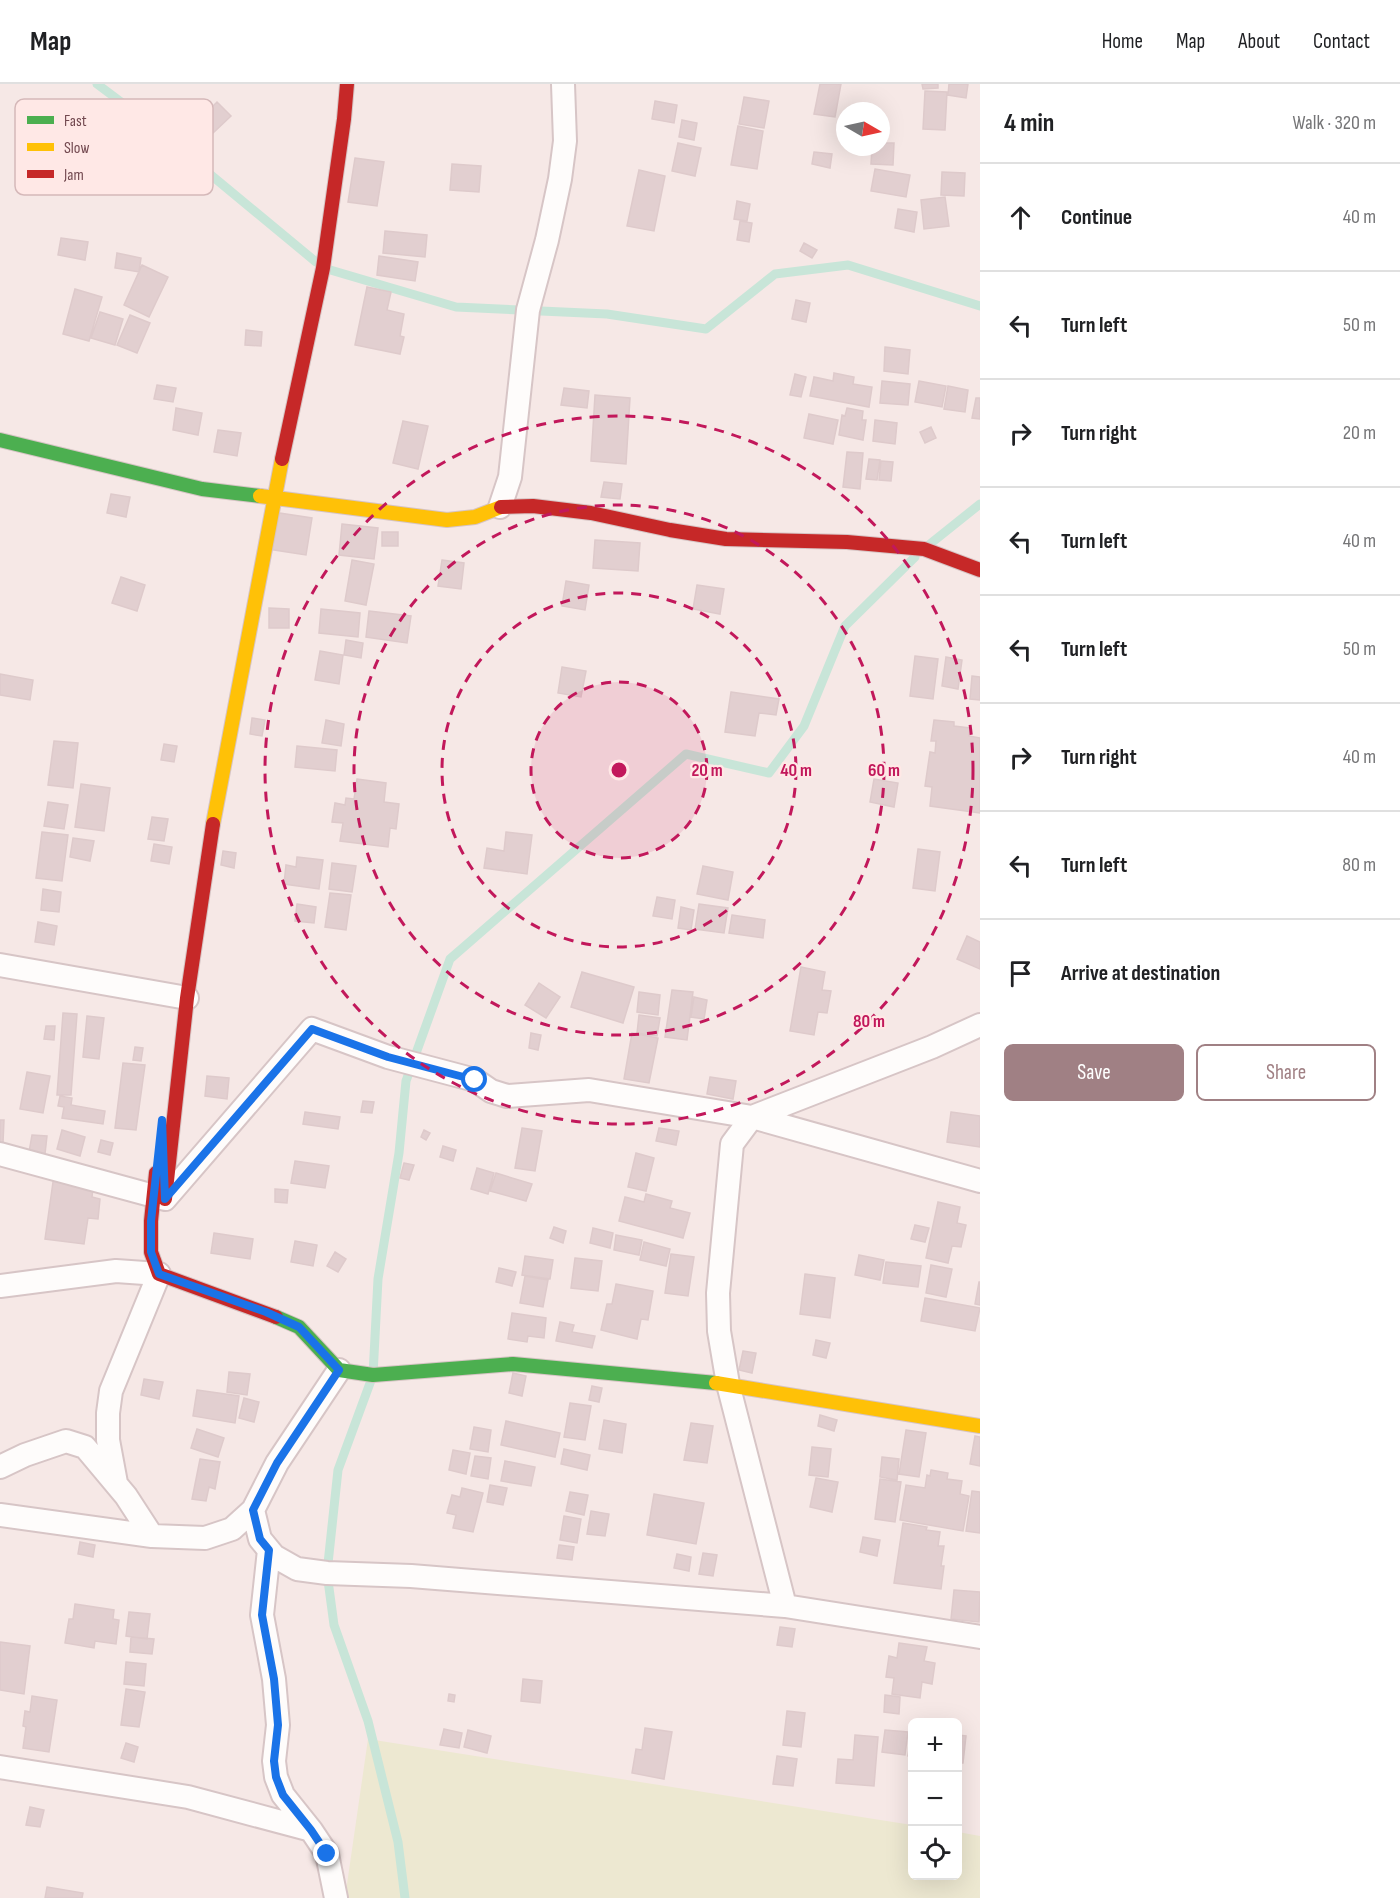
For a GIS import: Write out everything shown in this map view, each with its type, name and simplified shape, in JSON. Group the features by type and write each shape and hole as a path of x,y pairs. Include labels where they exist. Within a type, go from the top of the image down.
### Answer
{"street":[{"path":"165,1199 187,998 214,819 273,498 324,268 347,84"},
{"path":"500,507 510,477 528,310 547,240 560,179 565,141 563,84"},
{"path":"0,440 202,489 447,520 475,517 500,507 533,506 591,513 726,539 847,542 924,549 980,570"},
{"path":"0,965 187,998"},
{"path":"784,1606 728,1384 719,1331 718,1293 732,1144 752,1117 933,1047 980,1025"},
{"path":"165,1199 312,1029 388,1057 475,1080 491,1092 507,1096 590,1090 752,1117 980,1181"},
{"path":"116,1483 108,1440 108,1413 111,1391 159,1274 151,1252 151,1221 162,1120 165,1199"},
{"path":"0,1154 165,1199"},
{"path":"0,1286 116,1271 159,1274 266,1312 299,1327 339,1370 374,1375 513,1364 728,1384 980,1426"},
{"path":"0,1515 152,1536 205,1538 232,1529 253,1510 277,1463 339,1370"},
{"path":"0,1467 25,1455 66,1441 85,1447 116,1483 152,1536"},
{"path":"253,1510 260,1539 274,1556 297,1569 784,1606 980,1637"},
{"path":"269,1550 262,1615 274,1679 278,1725 274,1761 276,1777 283,1795 327,1854 335,1898"},
{"path":"0,1767 188,1797 311,1830"}],"shaded area":[{"path":"368,1739 908,1824 908,1880 962,1880 962,1833 980,1836 980,1898 345,1898"}],"building":[{"path":"820,84 841,84 835,117 814,114"},
{"path":"922,84 938,84 938,88 923,89"},
{"path":"949,84 968,84 966,98 948,95"},
{"path":"925,91 947,92 945,130 923,129"},
{"path":"744,97 769,101 764,128 739,124"},
{"path":"655,101 677,105 674,123 652,119"},
{"path":"217,102 231,116 213,133 213,106"},
{"path":"682,120 697,123 694,140 679,137"},
{"path":"738,126 763,131 757,169 731,165"},
{"path":"678,143 701,148 695,176 672,171"},
{"path":"890,143 894,143 893,165 871,164 871,156 890,156"},
{"path":"814,152 832,154 830,168 812,164"},
{"path":"355,158 384,162 377,206 348,202"},
{"path":"452,164 481,166 479,192 450,190"},
{"path":"875,169 910,175 906,197 871,191"},
{"path":"639,170 665,176 654,231 627,226"},
{"path":"942,172 965,173 964,196 941,195"},
{"path":"945,197 949,226 924,229 921,200"},
{"path":"737,201 750,204 747,221 734,219"},
{"path":"898,209 917,212 914,232 895,228"},
{"path":"740,221 752,223 749,242 737,240"},
{"path":"385,231 427,235 425,257 383,253"},
{"path":"61,238 88,242 85,260 58,255"},
{"path":"804,243 817,250 812,258 800,251"},
{"path":"117,253 141,258 139,272 115,268"},
{"path":"379,256 418,262 415,281 377,275"},
{"path":"142,265 168,277 149,317 124,305"},
{"path":"367,287 391,292 387,310 404,314 400,336 404,337 400,354 355,345"},
{"path":"75,289 102,297 89,341 63,334"},
{"path":"796,300 810,303 806,322 792,319"},
{"path":"100,312 123,319 115,345 91,338"},
{"path":"130,315 150,323 137,353 117,345"},
{"path":"246,330 262,332 261,346 245,345"},
{"path":"885,347 910,350 908,374 884,371"},
{"path":"834,373 854,377 853,384 872,387 869,407 810,396 814,377 833,381"},
{"path":"795,374 806,377 801,397 790,395"},
{"path":"882,381 910,384 908,405 880,403"},
{"path":"919,381 946,386 942,407 915,402"},
{"path":"157,385 176,388 173,402 154,399"},
{"path":"948,386 968,390 965,412 944,409"},
{"path":"564,388 589,391 587,408 561,405"},
{"path":"595,395 630,398 626,464 591,461"},
{"path":"976,398 980,398 980,419 972,418"},
{"path":"176,408 202,413 198,435 173,430"},
{"path":"847,408 863,411 862,420 866,420 863,440 839,435 842,415 845,416"},
{"path":"809,414 838,420 833,444 804,438"},
{"path":"875,420 897,423 895,444 873,441"},
{"path":"403,421 428,426 418,469 393,463"},
{"path":"931,427 936,438 925,443 920,432"},
{"path":"218,430 241,433 237,456 214,452"},
{"path":"847,452 863,453 860,489 843,487"},
{"path":"869,459 880,460 877,480 866,479"},
{"path":"881,461 893,462 891,481 879,480"},
{"path":"604,482 622,484 620,499 601,497"},
{"path":"111,494 130,497 126,517 107,513"},
{"path":"273,512 312,518 306,555 268,549"},
{"path":"342,524 378,528 374,559 339,555"},
{"path":"382,532 398,532 398,546 382,546"},
{"path":"595,540 640,543 638,571 593,568"},
{"path":"352,560 374,564 366,605 345,601"},
{"path":"442,560 464,563 461,589 438,586"},
{"path":"121,577 145,585 137,611 112,603"},
{"path":"566,581 589,585 585,610 562,606"},
{"path":"697,585 724,589 720,614 693,609"},
{"path":"269,608 289,609 289,628 269,628"},
{"path":"321,609 360,613 358,637 319,633"},
{"path":"369,611 411,616 407,643 366,637"},
{"path":"346,640 363,643 361,658 344,655"},
{"path":"320,651 343,655 339,684 315,680"},
{"path":"915,656 938,659 933,699 910,696"},
{"path":"946,657 962,660 958,689 942,686"},
{"path":"562,667 586,671 581,697 558,693"},
{"path":"0,674 33,680 30,700 0,695"},
{"path":"972,676 980,677 980,700 970,699"},
{"path":"731,692 779,699 776,715 759,713 755,736 725,732"},
{"path":"252,718 265,720 262,736 250,734"},
{"path":"326,720 344,724 341,746 322,743"},
{"path":"934,720 954,722 954,726 970,728 969,736 980,738 980,813 930,806 932,787 925,786 930,752 935,753 936,741 931,741"},
{"path":"54,741 78,743 73,788 48,785"},
{"path":"164,744 177,746 174,762 161,760"},
{"path":"297,746 337,750 335,771 295,767"},
{"path":"357,779 386,783 384,802 399,804 396,829 390,828 388,847 340,841 343,823 332,822 335,803 345,805 346,798 354,799"},
{"path":"874,779 898,783 894,807 870,802"},
{"path":"81,784 110,788 104,831 75,827"},
{"path":"48,802 68,805 64,829 44,826"},
{"path":"152,817 168,819 164,841 148,839"},
{"path":"42,832 68,835 62,881 36,878"},
{"path":"506,832 532,835 527,874 484,868 487,848 504,851"},
{"path":"73,838 94,841 90,861 70,857"},
{"path":"154,844 172,847 169,864 151,861"},
{"path":"918,849 940,852 935,891 913,888"},
{"path":"223,851 236,853 234,868 221,865"},
{"path":"297,857 323,860 319,889 284,884 286,865 296,867"},
{"path":"332,863 356,866 352,892 329,889"},
{"path":"703,866 733,872 728,900 697,894"},
{"path":"43,889 61,892 59,912 41,910"},
{"path":"330,893 351,895 346,930 325,927"},
{"path":"657,897 675,900 672,919 653,916"},
{"path":"297,904 316,907 314,923 295,921"},
{"path":"699,904 728,908 724,933 695,929"},
{"path":"681,907 694,910 691,930 678,928"},
{"path":"732,915 765,920 763,938 729,933"},
{"path":"38,922 57,926 54,945 35,942"},
{"path":"967,936 980,942 980,969 957,959"},
{"path":"801,967 825,972 822,990 831,991 827,1013 818,1012 814,1035 790,1031"},
{"path":"582,972 634,987 623,1023 571,1007"},
{"path":"539,983 560,997 546,1018 525,1005"},
{"path":"672,990 693,992 687,1040 665,1037"},
{"path":"639,992 660,995 658,1015 637,1012"},
{"path":"694,997 707,1000 704,1019 691,1017"},
{"path":"63,1013 77,1014 71,1095 57,1095"},
{"path":"639,1015 660,1018 657,1036 637,1033"},
{"path":"87,1016 104,1018 99,1059 83,1057"},
{"path":"46,1026 55,1026 54,1040 44,1039"},
{"path":"531,1033 541,1035 538,1050 529,1048"},
{"path":"632,1033 658,1038 649,1083 624,1079"},
{"path":"135,1047 143,1048 141,1061 133,1060"},
{"path":"123,1063 145,1065 136,1130 115,1128"},
{"path":"27,1072 50,1076 43,1113 20,1109"},
{"path":"207,1076 229,1078 227,1099 205,1096"},
{"path":"710,1077 736,1081 733,1099 707,1094"},
{"path":"60,1096 72,1098 71,1105 105,1111 103,1124 62,1118 64,1107 58,1106"},
{"path":"363,1101 374,1102 372,1113 361,1112"},
{"path":"305,1112 340,1117 338,1129 303,1124"},
{"path":"951,1112 980,1116 980,1147 947,1142"},
{"path":"0,1120 4,1120 3,1143 0,1143"},
{"path":"522,1128 542,1131 535,1171 515,1168"},
{"path":"659,1128 679,1131 676,1145 656,1141"},
{"path":"62,1130 85,1137 80,1156 57,1149"},
{"path":"424,1130 430,1133 426,1140 421,1137"},
{"path":"32,1135 47,1136 45,1154 29,1152"},
{"path":"101,1140 113,1143 110,1155 98,1152"},
{"path":"443,1146 456,1150 453,1161 440,1157"},
{"path":"636,1153 654,1158 646,1191 628,1187"},
{"path":"295,1161 329,1166 325,1188 291,1183"},
{"path":"404,1163 414,1165 409,1180 400,1178"},
{"path":"477,1168 494,1173 488,1194 471,1189"},
{"path":"496,1173 532,1184 526,1201 490,1191"},
{"path":"54,1175 94,1181 92,1197 100,1199 98,1219 88,1218 84,1244 45,1239"},
{"path":"275,1189 288,1190 287,1203 275,1202"},
{"path":"646,1194 672,1201 670,1208 690,1213 683,1238 619,1221 625,1197 644,1202"},
{"path":"938,1202 960,1207 957,1223 966,1225 961,1247 952,1246 948,1263 926,1258"},
{"path":"915,1225 929,1228 925,1242 911,1239"},
{"path":"554,1227 566,1231 563,1243 550,1238"},
{"path":"593,1228 613,1233 610,1248 590,1243"},
{"path":"214,1233 253,1239 250,1259 211,1253"},
{"path":"616,1235 642,1240 639,1255 614,1250"},
{"path":"295,1241 317,1245 313,1266 291,1262"},
{"path":"644,1242 670,1249 666,1266 640,1260"},
{"path":"335,1252 346,1259 338,1272 327,1266"},
{"path":"671,1254 694,1257 688,1296 665,1293"},
{"path":"859,1255 884,1260 880,1280 855,1275"},
{"path":"525,1256 553,1260 550,1279 522,1275"},
{"path":"575,1258 602,1261 598,1291 571,1288"},
{"path":"886,1262 921,1266 918,1287 883,1283"},
{"path":"931,1265 952,1269 946,1297 926,1293"},
{"path":"499,1268 516,1272 512,1286 496,1282"},
{"path":"805,1274 835,1278 830,1318 800,1314"},
{"path":"525,1276 548,1280 543,1307 520,1303"},
{"path":"980,1282 980,1305 975,1304"},
{"path":"616,1284 653,1291 648,1320 641,1319 637,1339 601,1330 607,1304 612,1304"},
{"path":"925,1298 980,1308 975,1331 921,1321"},
{"path":"512,1313 546,1318 544,1338 528,1336 527,1342 508,1339"},
{"path":"560,1322 574,1325 572,1332 595,1336 592,1348 556,1341"},
{"path":"816,1340 830,1343 826,1358 813,1355"},
{"path":"743,1351 756,1353 752,1373 739,1370"},
{"path":"229,1372 250,1374 247,1395 227,1392"},
{"path":"513,1373 526,1376 522,1396 509,1393"},
{"path":"144,1379 163,1382 159,1399 141,1395"},
{"path":"592,1386 602,1388 599,1402 589,1400"},
{"path":"197,1390 239,1396 235,1423 193,1416"},
{"path":"244,1398 259,1402 254,1422 239,1418"},
{"path":"570,1403 591,1406 585,1440 564,1437"},
{"path":"820,1415 837,1420 834,1431 818,1426"},
{"path":"604,1420 626,1424 622,1453 599,1449"},
{"path":"506,1421 560,1433 555,1457 501,1445"},
{"path":"691,1423 713,1426 707,1463 684,1460"},
{"path":"474,1427 491,1430 488,1452 470,1449"},
{"path":"197,1429 224,1438 218,1457 191,1448"},
{"path":"906,1430 926,1433 919,1477 899,1474"},
{"path":"975,1436 980,1437 980,1466 970,1464"},
{"path":"812,1447 831,1449 828,1477 809,1475"},
{"path":"564,1449 590,1455 587,1470 561,1464"},
{"path":"453,1450 470,1453 466,1474 449,1470"},
{"path":"475,1456 491,1458 488,1479 471,1476"},
{"path":"882,1457 899,1459 897,1480 880,1477"},
{"path":"200,1459 220,1462 215,1489 209,1487 206,1501 192,1499"},
{"path":"505,1461 535,1467 531,1486 501,1481"},
{"path":"931,1470 948,1473 947,1479 962,1481 960,1494 969,1496 963,1531 900,1520 906,1485 925,1488 927,1475 930,1476"},
{"path":"816,1478 838,1482 832,1512 810,1507"},
{"path":"880,1479 901,1482 895,1522 875,1519"},
{"path":"490,1485 507,1488 503,1505 487,1502"},
{"path":"462,1488 483,1493 473,1532 453,1528 456,1515 447,1513 452,1495 460,1497"},
{"path":"972,1491 980,1492 980,1533 966,1531"},
{"path":"570,1492 588,1495 584,1515 566,1511"},
{"path":"654,1494 704,1503 696,1544 647,1535"},
{"path":"591,1511 609,1514 605,1536 587,1534"},
{"path":"564,1516 581,1519 577,1543 560,1540"},
{"path":"903,1523 940,1532 938,1546 944,1546 941,1589 894,1583"},
{"path":"863,1537 880,1540 877,1556 860,1552"},
{"path":"80,1542 95,1545 93,1557 78,1554"},
{"path":"559,1545 574,1547 572,1560 557,1558"},
{"path":"703,1553 717,1555 713,1576 699,1574"},
{"path":"677,1554 691,1557 689,1571 674,1568"},
{"path":"954,1590 980,1592 979,1622 951,1619"},
{"path":"75,1604 114,1610 113,1619 119,1620 116,1644 95,1641 94,1648 65,1643 69,1619 73,1619"},
{"path":"129,1612 150,1614 147,1639 126,1636"},
{"path":"780,1627 795,1629 792,1647 777,1645"},
{"path":"131,1637 154,1639 152,1654 130,1652"},
{"path":"0,1642 30,1646 24,1694 0,1690"},
{"path":"899,1643 927,1647 924,1661 935,1663 932,1684 922,1682 920,1698 892,1694 894,1678 886,1677 889,1656 897,1658"},
{"path":"126,1662 146,1664 144,1686 124,1684"},
{"path":"523,1679 542,1681 540,1703 521,1701"},
{"path":"126,1689 145,1692 139,1727 121,1725"},
{"path":"449,1694 455,1695 454,1702 448,1701"},
{"path":"885,1695 900,1697 899,1714 884,1712"},
{"path":"32,1696 57,1700 49,1752 23,1748 26,1727 23,1726 25,1711 30,1712"},
{"path":"787,1711 805,1713 801,1747 783,1745"},
{"path":"645,1728 672,1732 664,1779 632,1773 636,1749 642,1750"},
{"path":"444,1729 462,1733 459,1748 440,1745"},
{"path":"468,1730 491,1736 487,1753 464,1747"},
{"path":"885,1730 908,1732 905,1755 882,1752"},
{"path":"855,1735 878,1737 874,1786 836,1783 838,1759 853,1760"},
{"path":"962,1736 966,1736 962,1763"},
{"path":"126,1743 138,1747 134,1762 121,1758"},
{"path":"777,1756 797,1759 793,1786 773,1784"},
{"path":"30,1807 44,1810 40,1827 26,1825"},
{"path":"47,1887 83,1893 82,1898 45,1898"}],"waterway":[{"path":"97,84 117,99"},
{"path":"213,177 316,262"},
{"path":"327,269 456,307 607,314 706,329 775,274 848,265 980,306"},
{"path":"930,544 980,504"},
{"path":"405,1898 398,1842 368,1721 334,1625 327,1573 338,1470 373,1375 378,1279 399,1153 406,1081 450,959 686,754 769,773 804,726 845,626 915,557"}],"traffic: fast":[{"path":"0,440 202,489 260,496"},
{"path":"276,1317 299,1327 339,1370 373,1375 513,1364 716,1383"}],"traffic: slow":[{"path":"213,824 282,459"},
{"path":"260,496 447,520 475,517 501,507"},
{"path":"716,1383 980,1426"}],"traffic: jam":[{"path":"282,459 323,268 347,84"},
{"path":"501,507 533,506 591,513 726,539 847,542 924,549 980,570"},
{"path":"165,1199 187,998 213,824"},
{"path":"156,1173 151,1221 151,1252 159,1274 276,1317"}],"route":[{"path":"327,1854 283,1795 276,1777 274,1761 278,1725 274,1679 262,1615 269,1550 260,1539 253,1510 277,1463 339,1370 299,1327 266,1312 159,1274 151,1252 151,1221 162,1120 165,1199 312,1029 388,1057 475,1080"}]}
